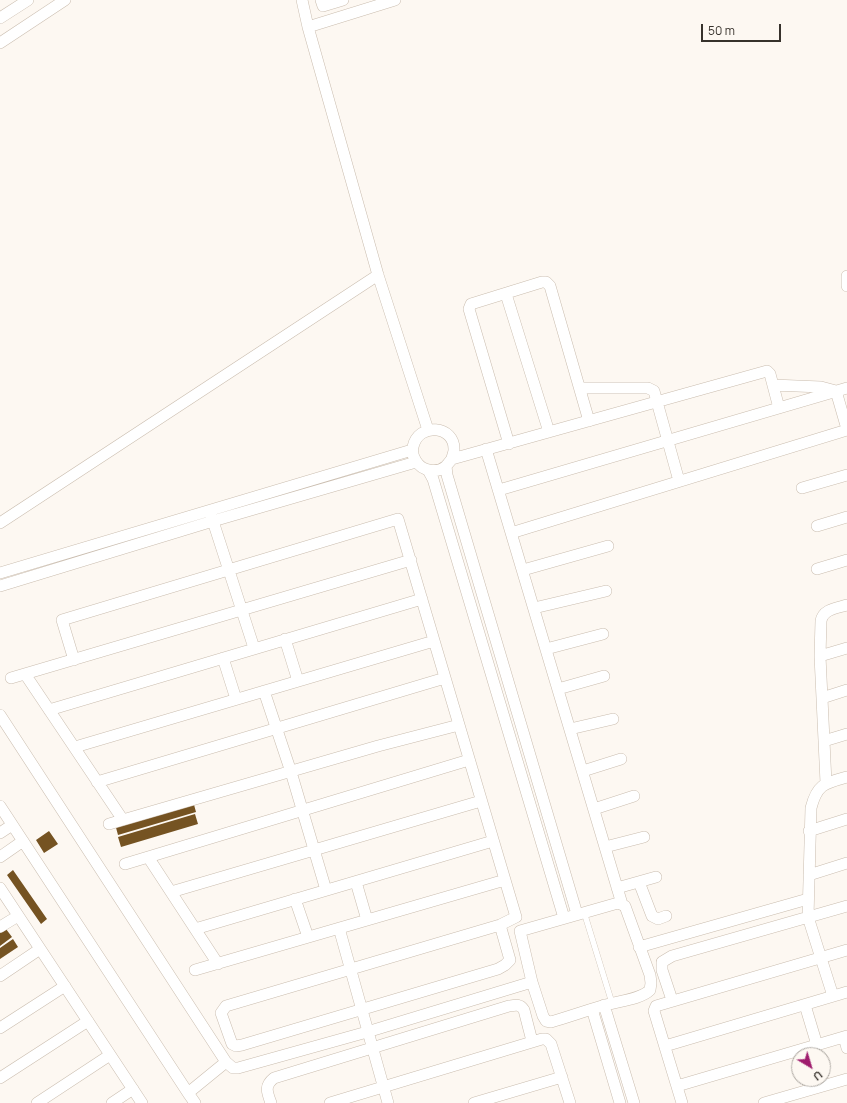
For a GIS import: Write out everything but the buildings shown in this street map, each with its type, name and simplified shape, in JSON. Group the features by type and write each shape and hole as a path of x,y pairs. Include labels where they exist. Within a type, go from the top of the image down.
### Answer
{"street":[{"path":"0,18 28,0"},
{"path":"0,43 65,0"},
{"path":"293,0 305,13"},
{"path":"302,0 308,28 378,275 428,430"},
{"path":"321,0 323,6 343,0"},
{"path":"308,28 395,0"},
{"path":"0,523 378,275"},
{"path":"847,276 847,286"},
{"path":"508,444 469,308 471,304 542,282 546,282 549,285 589,421"},
{"path":"506,294 550,432"},
{"path":"581,913 447,475 449,463 454,450 452,440 446,433 437,429 428,430 420,434 414,441 412,450 416,462 428,470 438,470 449,463 486,449 767,371 770,372 779,408"},
{"path":"773,385 821,386 842,390"},
{"path":"580,388 648,388 653,390 679,481"},
{"path":"498,490 842,390"},
{"path":"511,533 847,429 842,390"},
{"path":"486,449 617,888 650,975 651,983 650,990 643,995 608,1004 551,1022 546,1021 532,982 520,931 618,903 622,904"},
{"path":"0,586 412,450"},
{"path":"0,573 416,462"},
{"path":"428,470 433,479 564,918"},
{"path":"802,488 847,475"},
{"path":"212,516 254,648"},
{"path":"818,526 847,517"},
{"path":"74,660 62,620 398,519 516,917 500,925 226,1006 221,1013 231,1042 234,1045 239,1046 498,969 510,960 500,925"},
{"path":"523,570 608,546"},
{"path":"11,678 410,560"},
{"path":"817,569 847,560"},
{"path":"534,608 606,591"},
{"path":"49,710 422,599"},
{"path":"826,783 820,656 821,621 822,616 826,612 847,605"},
{"path":"546,649 603,634"},
{"path":"285,639 298,681"},
{"path":"74,747 434,641"},
{"path":"820,656 847,648"},
{"path":"223,658 236,699"},
{"path":"25,674 123,820"},
{"path":"558,689 604,676"},
{"path":"98,782 445,678"},
{"path":"822,698 847,690"},
{"path":"264,691 303,810 326,890"},
{"path":"0,715 226,1062 233,1068 238,1068 367,1032 532,982"},
{"path":"570,729 613,719"},
{"path":"109,824 378,746 459,725"},
{"path":"824,741 847,734"},
{"path":"583,771 621,759"},
{"path":"125,864 470,760"},
{"path":"833,996 808,917 809,831 813,797 826,783 847,777"},
{"path":"594,809 634,796"},
{"path":"171,892 481,801"},
{"path":"0,806 195,1103"},
{"path":"809,831 847,819"},
{"path":"0,833 12,824"},
{"path":"605,847 644,837"},
{"path":"195,929 493,841"},
{"path":"0,857 23,842"},
{"path":"148,857 218,964"},
{"path":"809,875 847,863"},
{"path":"617,888 656,877"},
{"path":"195,970 505,880"},
{"path":"356,882 367,920"},
{"path":"639,882 652,916 658,919 666,916"},
{"path":"0,888 142,1103"},
{"path":"639,946 808,899"},
{"path":"295,900 308,937"},
{"path":"672,1000 662,970 662,962 666,959 847,906"},
{"path":"0,927 18,916"},
{"path":"339,928 388,1103"},
{"path":"0,976 40,949"},
{"path":"682,1103 654,1009 657,1005 847,950"},
{"path":"0,1028 64,986"},
{"path":"665,1046 847,992"},
{"path":"608,1004 634,1103"},
{"path":"271,1103 266,1087 267,1084 274,1078 497,1009 518,1005 521,1006 524,1010 532,1041"},
{"path":"805,1005 817,1045"},
{"path":"592,1009 620,1103"},
{"path":"0,1078 88,1021"},
{"path":"330,1103 532,1041 544,1039 551,1044 570,1103"},
{"path":"677,1086 817,1045 846,1040"},
{"path":"37,1103 110,1055"},
{"path":"188,1093 226,1062"},
{"path":"474,1103 562,1077"},
{"path":"764,1103 847,1079"},
{"path":"112,1103 133,1089"}],"lane":[{"path":"581,913 608,1004"}]}
